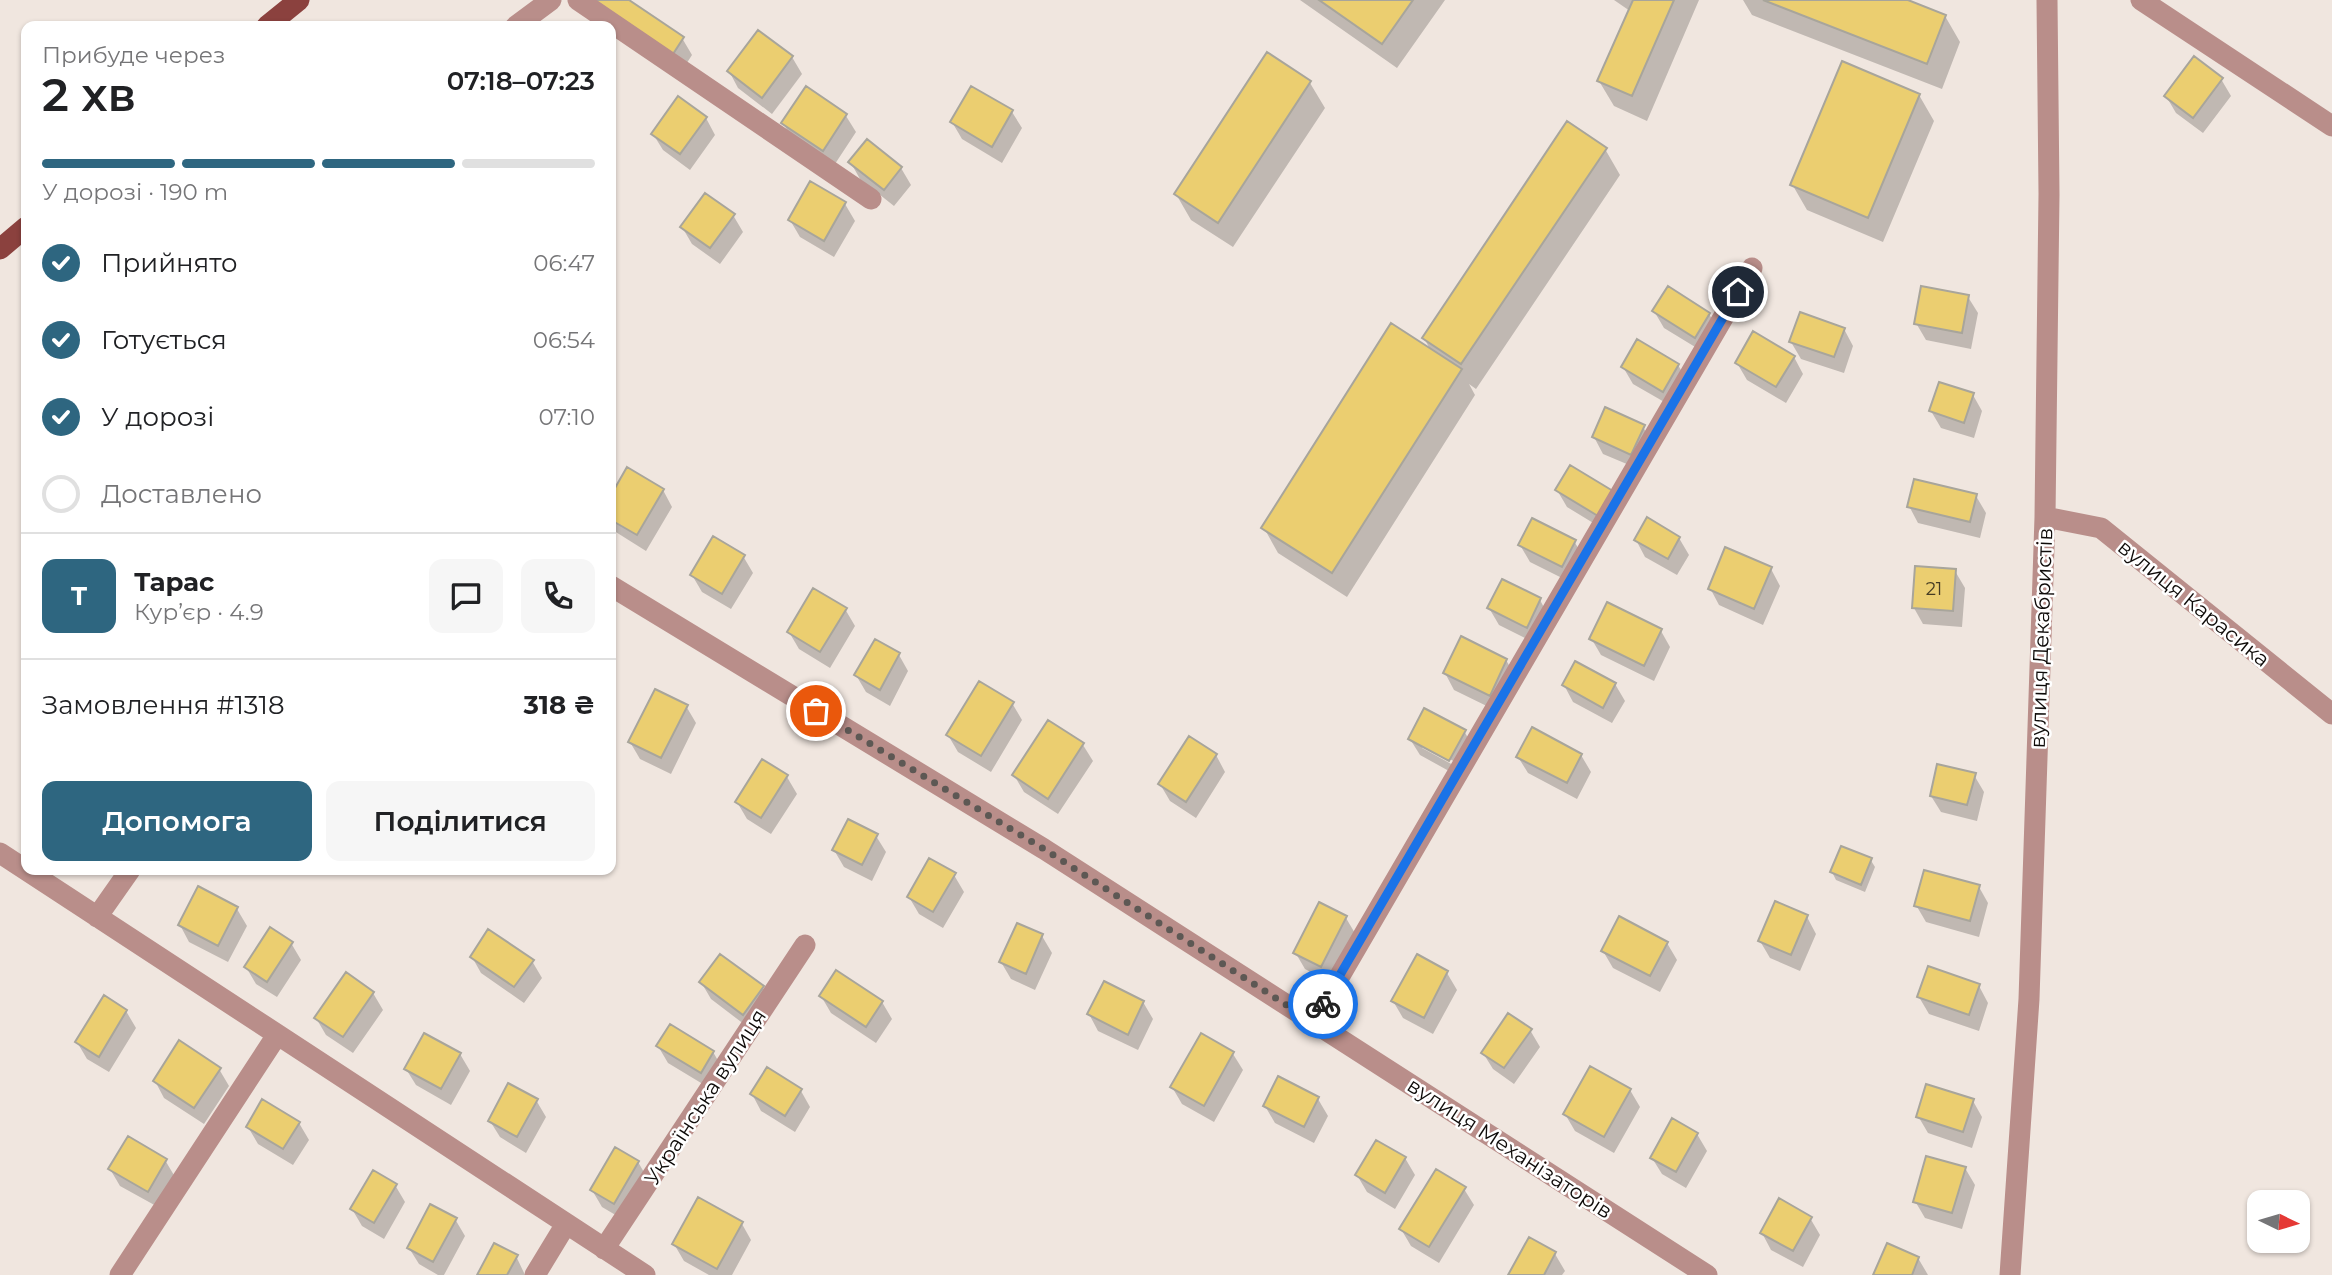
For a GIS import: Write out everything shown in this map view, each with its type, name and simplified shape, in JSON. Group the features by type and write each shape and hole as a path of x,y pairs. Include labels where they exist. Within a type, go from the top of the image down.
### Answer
{"main road":[{"path":"273,21 299,0"},
{"path":"0,249 21,234"}],"street":[{"path":"523,21 551,0"},
{"path":"578,0 609,21"},
{"name":"вулиця Декабристів","path":"2010,1275 2029,999 2045,517 2049,194 2047,0"},
{"path":"2141,0 2332,126"},
{"path":"616,26 871,199"},
{"path":"1313,1022 1752,268"},
{"name":"вулиця Карасика","path":"2045,517 2101,528 2332,714"},
{"name":"вулиця Механізаторів","path":"616,589 1044,849 1707,1275"},
{"path":"0,853 21,867"},
{"path":"33,875 645,1275"},
{"path":"97,917 126,875"},
{"name":"Українська вулиця","path":"604,1249 805,945"},
{"path":"120,1275 276,1035"},
{"path":"535,1275 566,1224"}],"building":[{"path":"594,0 629,0 684,37 673,54"},
{"path":"1319,0 1413,0 1382,44"},
{"path":"1633,0 1674,0 1632,96 1597,81"},
{"path":"1763,0 1908,0 1946,15 1927,64"},
{"path":"758,30 793,56 762,98 727,71"},
{"path":"1267,52 1311,81 1218,223 1174,194"},
{"path":"2194,56 2223,78 2193,118 2164,96"},
{"path":"1842,61 1920,94 1868,218 1790,185"},
{"path":"806,86 847,114 823,151 781,123"},
{"path":"971,86 1013,110 992,147 950,122"},
{"path":"678,96 707,117 680,154 651,134"},
{"path":"1567,121 1607,148 1461,364 1422,338"},
{"path":"867,139 902,167 884,190 848,162"},
{"path":"810,181 846,202 824,241 788,220"},
{"path":"705,193 735,214 710,248 680,227"},
{"path":"1668,286 1710,313 1695,338 1652,311"},
{"path":"1921,286 1969,295 1962,333 1914,324"},
{"path":"1800,312 1845,328 1834,357 1789,342"},
{"path":"1391,323 1462,369 1332,573 1261,528"},
{"path":"1753,331 1795,356 1776,387 1735,363"},
{"path":"1637,339 1679,364 1663,392 1621,367"},
{"path":"1939,382 1974,393 1964,423 1929,411"},
{"path":"1605,407 1645,425 1631,455 1592,437"},
{"path":"1570,465 1613,491 1598,516 1555,490"},
{"path":"627,467 664,489 637,535 616,523 616,486"},
{"path":"1914,479 1977,494 1970,522 1907,507"},
{"path":"1647,517 1680,537 1668,559 1634,540"},
{"path":"1532,518 1576,540 1562,567 1518,545"},
{"path":"713,536 745,555 722,594 690,575"},
{"path":"1725,547 1772,567 1754,609 1708,589"},
{"path":"1915,566 1956,569 1953,611 1912,608"},
{"path":"1502,579 1541,598 1527,628 1487,608"},
{"path":"813,588 847,608 820,652 787,632"},
{"path":"1607,602 1662,629 1644,666 1589,639"},
{"path":"1461,636 1507,659 1490,696 1443,673"},
{"path":"875,639 900,653 880,690 854,675"},
{"path":"1575,661 1616,683 1603,708 1562,685"},
{"path":"979,681 1014,702 981,756 946,735"},
{"path":"655,689 688,705 661,758 628,742"},
{"path":"1424,708 1466,730 1449,761 1408,739"},
{"path":"1048,720 1084,743 1048,799 1012,775"},
{"path":"1532,727 1582,754 1567,783 1516,757"},
{"path":"1189,736 1217,754 1186,802 1158,784"},
{"path":"762,759 788,775 761,818 735,802"},
{"path":"1937,764 1976,773 1967,805 1930,796"},
{"path":"848,819 878,834 862,865 832,850"},
{"path":"1841,846 1872,858 1861,885 1830,872"},
{"path":"929,858 956,873 933,912 907,897"},
{"path":"1924,870 1980,885 1970,921 1914,906"},
{"path":"198,886 238,907 218,946 178,925"},
{"path":"1775,901 1808,915 1791,955 1758,941"},
{"path":"1319,902 1347,916 1321,967 1293,953"},
{"path":"1619,916 1668,942 1650,976 1601,951"},
{"path":"1017,923 1043,934 1026,974 999,962"},
{"path":"270,927 293,942 267,982 244,967"},
{"path":"488,929 534,960 514,987 470,957"},
{"path":"720,954 764,986 743,1015 699,982"},
{"path":"1417,954 1448,971 1424,1018 1391,1001"},
{"path":"1928,966 1980,984 1969,1015 1917,997"},
{"path":"836,970 883,1001 866,1027 819,996"},
{"path":"346,972 374,992 343,1037 314,1018"},
{"path":"1104,981 1144,1001 1128,1035 1087,1014"},
{"path":"104,995 127,1010 99,1057 75,1042"},
{"path":"1508,1013 1532,1029 1504,1068 1481,1053"},
{"path":"670,1024 714,1051 701,1073 656,1046"},
{"path":"424,1033 461,1053 441,1089 404,1069"},
{"path":"1201,1033 1234,1052 1204,1106 1170,1087"},
{"path":"179,1040 221,1068 194,1108 153,1081"},
{"path":"1590,1066 1631,1089 1604,1137 1563,1114"},
{"path":"767,1067 802,1089 785,1116 750,1094"},
{"path":"1278,1076 1319,1097 1304,1127 1263,1106"},
{"path":"508,1083 538,1099 517,1137 488,1121"},
{"path":"1926,1084 1974,1099 1963,1132 1916,1117"},
{"path":"262,1099 300,1122 283,1149 246,1127"},
{"path":"1672,1118 1698,1133 1676,1172 1650,1158"},
{"path":"128,1136 167,1159 148,1192 108,1169"},
{"path":"1376,1140 1406,1157 1385,1193 1355,1175"},
{"path":"615,1147 639,1161 614,1204 590,1190"},
{"path":"1926,1156 1966,1167 1952,1213 1913,1202"},
{"path":"1436,1169 1466,1187 1429,1247 1399,1229"},
{"path":"373,1170 397,1184 374,1223 350,1209"},
{"path":"698,1197 743,1222 717,1269 672,1244"},
{"path":"1779,1198 1812,1217 1793,1251 1760,1233"},
{"path":"430,1204 457,1218 433,1262 407,1248"},
{"path":"1529,1237 1556,1252 1544,1275 1508,1275"},
{"path":"494,1243 518,1255 507,1275 477,1275"},
{"path":"1887,1243 1919,1257 1912,1275 1873,1275"}],"way so far":[{"path":"816,711 1044,849 1313,1022 1323,1004"}],"route":[{"path":"1323,1004 1738,292"}]}
